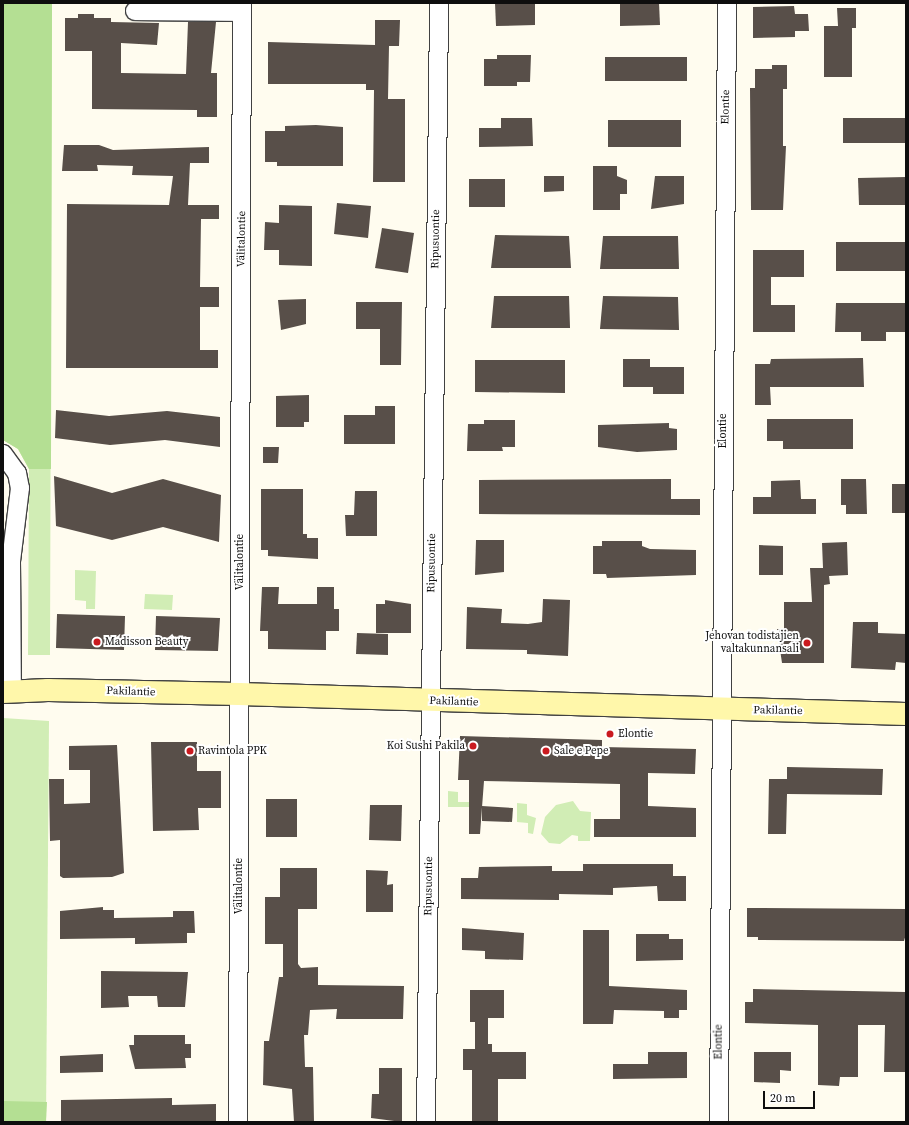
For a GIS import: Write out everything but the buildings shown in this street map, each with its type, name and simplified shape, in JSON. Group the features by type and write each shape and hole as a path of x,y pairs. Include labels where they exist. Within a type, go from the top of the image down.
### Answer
{"main road":[{"name":"Pakilantie","path":"7,692 239,694 720,710 906,714"}],"street":[{"name":"Ripusuontie","path":"426,1122 439,3"},
{"name":"Elontie","path":"719,1122 720,710 727,3"},
{"path":"135,11 242,7"},
{"name":"Välitalontie","path":"238,1122 242,7"},
{"path":"3,454 17,473 20,488 11,561 7,692"}],"green space":[{"path":"3,3 52,3 50,655 28,655 29,469 18,449 3,440"},
{"path":"3,3 52,3 51,469 29,469 18,449 3,440"},
{"path":"75,570 96,571 95,609 86,609 86,601 75,600"},
{"path":"145,594 173,595 172,610 144,609"},
{"path":"3,718 49,721 46,1122 3,1122"},
{"path":"448,791 458,792 458,802 482,802 469,807 448,807"},
{"path":"573,801 580,811 591,812 590,841 578,841 578,836 572,835 560,844 549,843 541,834 545,817 556,805"},
{"path":"517,803 527,804 527,815 536,818 533,834 528,833 528,823 517,822"},
{"path":"3,1101 47,1102 46,1122 3,1122"}],"place":[{"name":"Madisson Beauty","path":"97,642"},
{"name":"Jehovan todistajien valtakunnansali","path":"807,643"},
{"name":"Elontie","path":"610,734"},
{"name":"Koi Sushi Pakila","path":"473,746"},
{"name":"Ravintola PPK","path":"190,751"},
{"name":"Sale e Pepe","path":"546,751"}]}
